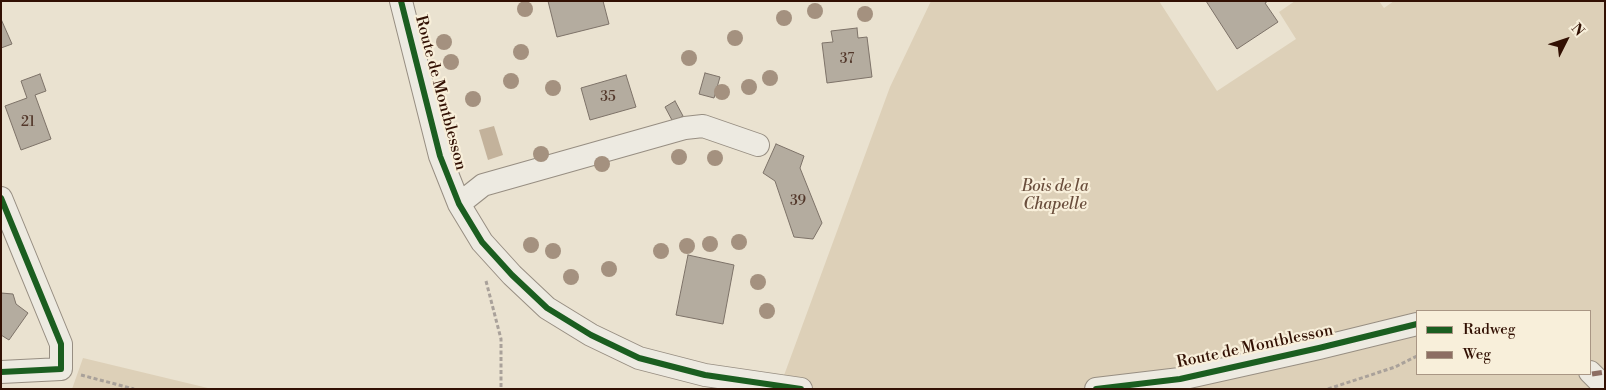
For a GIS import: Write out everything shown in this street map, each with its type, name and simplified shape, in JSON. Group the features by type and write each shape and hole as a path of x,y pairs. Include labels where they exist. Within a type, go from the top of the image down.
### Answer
{"street":[{"name":"Route de Montblesson","path":"401,1 440,156 459,204 482,242 512,275 547,308 591,335 639,358 705,374 801,389"},
{"name":"Route de Montblesson","path":"459,204 483,184 685,128 703,126 758,145"},
{"path":"1,198 61,344 61,369 30,380 1,372"},
{"name":"Route de Montblesson","path":"1096,389 1180,379 1416,324"},
{"path":"1591,373 1605,387"}],"path":[{"path":"484,273 501,339 501,389"},
{"path":"1328,389 1394,367 1416,356"},
{"path":"61,369 134,389"}],"green space":[{"name":"Bois de la Chapelle","path":"931,1 1159,1 1217,91 1296,39 1279,12 1295,1 1379,1 1384,8 1394,1 1605,1 1605,389 779,389 890,87"},
{"path":"83,358 212,389 72,389"}],"shaded area":[{"path":"494,126 503,155 488,160 479,130"}],"building":[{"path":"548,1 603,1 609,24 557,37"},
{"path":"1206,1 1268,1 1265,3 1278,22 1237,49"},
{"path":"1,19 12,44 1,48"},
{"path":"857,28 858,38 867,37 872,77 827,83 822,43 833,42 831,31"},
{"path":"705,73 720,77 714,98 699,94"},
{"path":"40,74 46,91 35,95 51,139 21,150 5,106 27,98 21,81"},
{"path":"626,75 636,107 590,120 581,88"},
{"path":"675,101 683,116 673,122 665,107"},
{"path":"776,144 804,156 800,168 822,223 813,239 794,237 775,181 763,173"},
{"path":"688,255 734,265 723,324 676,315"},
{"path":"1,293 13,294 16,304 28,313 9,340 1,335"}],"marked path":[{"path":"1592,374 1605,372"}],"cycle path":[{"path":"401,1 440,156 459,204 482,242 512,275 547,308 591,335 639,358 705,375 801,389"},
{"path":"1,198 61,344 61,369 1,372"},
{"path":"1096,389 1180,379 1416,324"}]}
